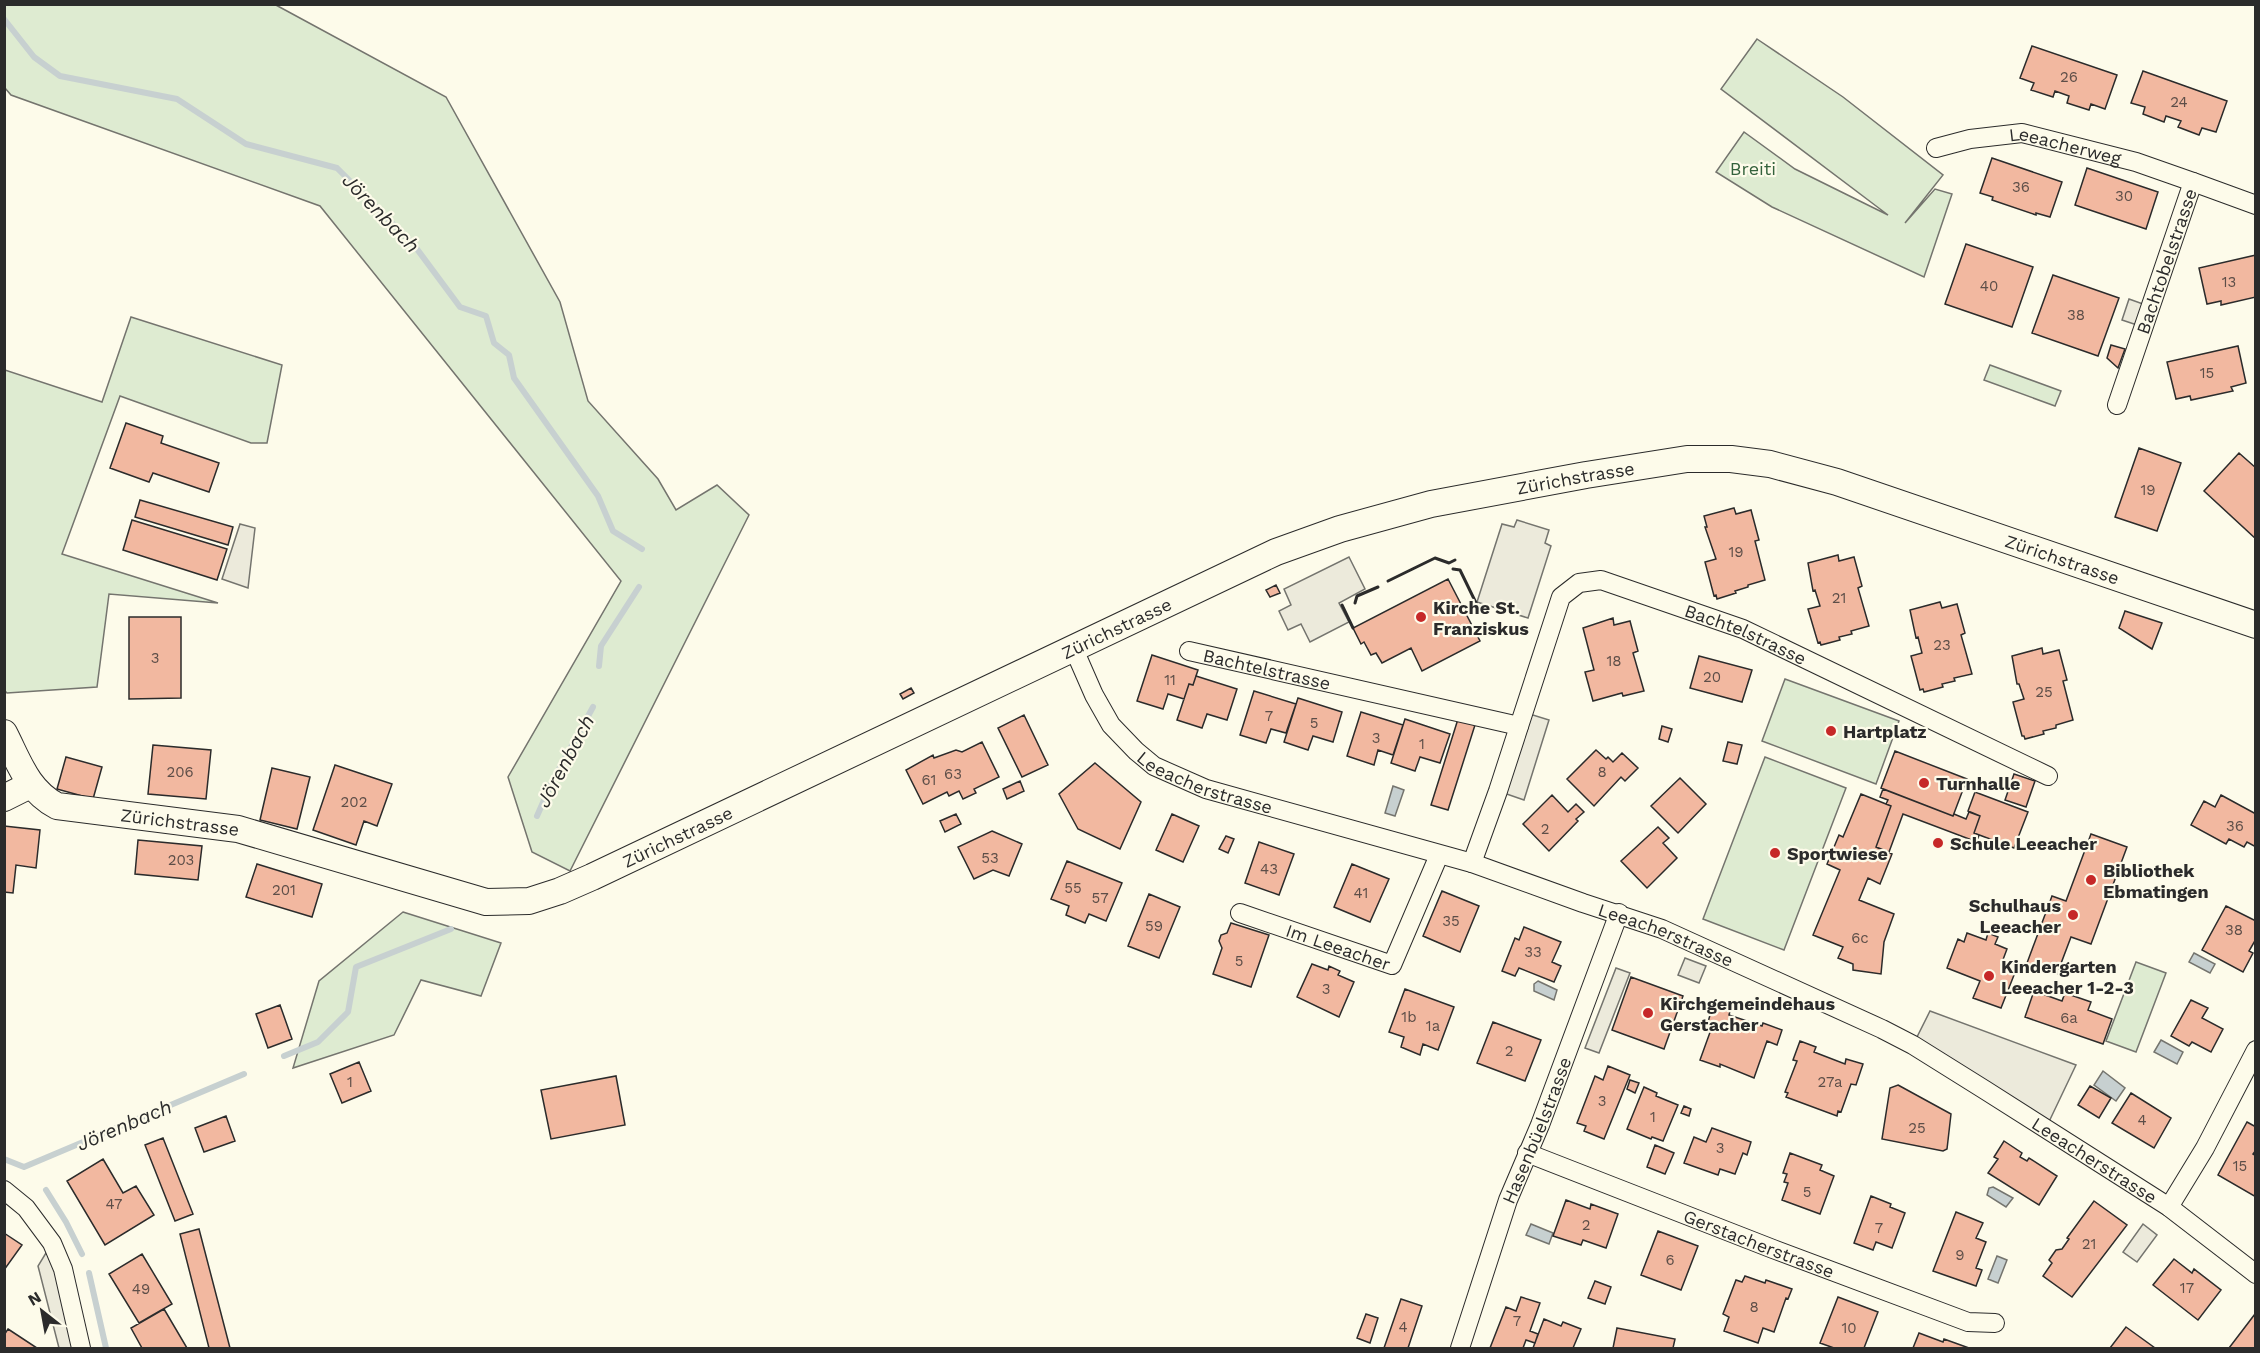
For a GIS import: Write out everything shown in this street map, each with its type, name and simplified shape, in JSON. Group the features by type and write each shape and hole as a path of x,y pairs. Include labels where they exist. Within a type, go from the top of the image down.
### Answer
{"main road":[{"name":"Zürichstrasse","path":"30,785 43,798 57,806 238,829 486,902 528,901 560,891 592,877 1276,552 1340,529 1431,504 1687,459 1731,459 1770,464 1837,482 2256,625"},
{"path":"4,733 30,785 4,798"}],"street":[{"name":"Leeacherweg","path":"1936,148 1970,140 2022,133 2136,162 2193,182"},
{"name":"Bachtobelstrasse","path":"2117,405 2193,182 2256,205"},
{"name":"Bachtelstrasse","path":"1472,863 1561,597 1580,583 1600,580 1743,629 2048,776"},
{"name":"Leeacherstrasse","path":"1073,647 1094,696 1111,725 1154,766 1206,789 1472,863 1583,903 1619,913 1673,933 1882,1029 1913,1045 2169,1207 2256,1274"},
{"name":"Bachtelstrasse","path":"1189,651 1519,726"},
{"name":"Im Leeacher","path":"1240,913 1392,965 1439,855"},
{"name":"Hasenbüelstrasse","path":"1460,1348 1527,1153 1540,1125 1619,913"},
{"path":"2169,1207 2205,1148 2256,1050"},
{"name":"Gerstacherstrasse","path":"1527,1153 1968,1322 1995,1323"},
{"path":"4,1190 26,1208 52,1243 63,1269 81,1348"}],"green space":[{"path":"274,4 446,97 560,302 588,401 658,479 676,510 717,485 749,515 570,871 532,852 508,777 621,581 320,206 11,95 5,88 5,5"},
{"name":"Breiti","path":"1757,39 1843,97 1943,175 1905,223 1935,189 1952,194 1924,277 1772,207 1716,172 1744,132 1795,169 1888,215 1721,89"},
{"path":"131,317 282,365 267,443 251,443 120,396 62,554 218,603 109,594 97,687 7,693 4,690 5,370 102,402"},
{"path":"1990,365 2061,391 2055,406 1984,380"},
{"name":"Hartplatz","path":"1785,679 1899,721 1876,784 1762,741"},
{"name":"Sportwiese","path":"1765,757 1846,788 1784,950 1703,919"},
{"path":"403,912 501,943 481,996 421,980 394,1035 293,1068 319,981"},
{"path":"2136,962 2166,973 2136,1052 2106,1041"}],"shaded area":[{"path":"2129,299 2143,304 2137,325 2122,320"},
{"path":"1517,520 1549,530 1545,543 1551,546 1528,618 1477,602 1502,524 1514,527"},
{"path":"240,524 255,528 248,588 222,579"},
{"path":"1349,557 1365,589 1339,603 1349,622 1310,642 1301,624 1288,630 1279,611 1291,605 1284,589"},
{"path":"1523,712 1549,720 1524,800 1498,791"},
{"path":"1393,786 1404,790 1395,816 1385,813"},
{"path":"2194,953 2215,964 2210,973 2189,962"},
{"path":"1685,958 1706,966 1699,983 1678,975"},
{"path":"1616,968 1630,973 1599,1053 1585,1048"},
{"path":"1538,981 1557,990 1554,1000 1534,991 1534,984"},
{"path":"1930,1011 2076,1065 2046,1128 1913,1045"},
{"path":"2161,1040 2183,1052 2177,1064 2154,1052"},
{"path":"2103,1071 2125,1088 2116,1101 2094,1085"},
{"path":"1993,1187 2013,1198 2006,1207 1987,1195 1989,1188"},
{"path":"1531,1224 1553,1233 1549,1244 1526,1235"},
{"path":"2143,1224 2157,1235 2137,1262 2123,1252"},
{"path":"52,1243 74,1348 59,1348 38,1266"},
{"path":"1997,1256 2007,1260 1998,1283 1988,1279"}],"building":[{"path":"2032,46 2117,75 2105,109 2091,104 2089,110 2067,103 2069,96 2055,91 2053,97 2031,90 2034,83 2020,78"},
{"path":"2143,71 2227,101 2216,132 2202,128 2199,135 2178,127 2181,121 2166,116 2164,122 2143,114 2145,107 2131,103"},
{"path":"1992,158 2062,182 2050,217 2036,213 2036,215 1992,200 1993,197 1980,193"},
{"path":"2087,168 2158,192 2146,229 2075,205"},
{"path":"1966,244 2033,267 2012,327 1945,304"},
{"path":"2256,255 2256,297 2221,305 2221,301 2207,304 2199,268"},
{"path":"2053,275 2119,298 2098,356 2032,333"},
{"path":"2111,345 2125,349 2118,368 2107,358"},
{"path":"2238,346 2246,383 2231,387 2233,391 2191,400 2190,396 2176,399 2167,362"},
{"path":"126,423 163,436 161,443 219,463 209,492 153,473 149,482 110,468"},
{"path":"2139,448 2181,463 2157,531 2115,517"},
{"path":"2239,453 2256,468 2256,539 2204,491"},
{"path":"140,500 233,527 228,545 135,517"},
{"path":"1734,508 1736,514 1751,510 1759,540 1755,541 1765,580 1717,599 1716,595 1714,596 1705,562 1716,559 1705,527 1707,527 1704,516"},
{"path":"132,520 227,549 217,580 123,550"},
{"path":"1838,555 1839,561 1854,557 1862,586 1858,588 1869,626 1851,631 1852,634 1839,637 1840,640 1821,645 1820,642 1818,643 1808,609 1820,606 1815,590 1813,591 1808,563"},
{"name":"Kirche St. Franziskus","path":"1448,579 1480,641 1422,671 1411,648 1382,663 1376,653 1371,655 1364,642 1361,644 1353,628"},
{"path":"1276,585 1280,593 1270,597 1266,590"},
{"path":"1940,602 1942,608 1957,604 1965,633 1961,635 1972,674 1954,678 1955,681 1942,684 1943,687 1924,692 1923,689 1920,690 1911,656 1922,653 1910,610"},
{"path":"2125,611 2162,623 2152,649 2119,628"},
{"path":"129,617 181,617 181,698 129,699"},
{"path":"1613,618 1614,625 1630,621 1638,651 1633,653 1644,691 1623,696 1622,693 1593,701 1585,672 1594,670 1583,628"},
{"path":"2042,648 2043,654 2059,650 2067,680 2063,681 2073,720 2043,731 2044,734 2025,739 2022,736 2013,702 2024,699 2019,684 2017,684 2012,656"},
{"path":"1152,655 1198,670 1193,685 1189,684 1184,699 1168,694 1163,709 1137,701"},
{"path":"1699,656 1752,670 1742,702 1690,688"},
{"path":"1196,676 1237,689 1227,720 1207,714 1202,728 1177,720 1189,684 1193,685"},
{"path":"911,688 914,693 903,699 900,694"},
{"path":"1254,691 1296,704 1286,733 1271,729 1266,743 1240,735"},
{"path":"1298,698 1342,712 1333,742 1313,736 1308,750 1284,742"},
{"path":"1361,712 1403,725 1393,755 1378,750 1374,765 1347,756"},
{"path":"1024,715 1048,765 1022,777 998,728"},
{"path":"1405,719 1450,734 1440,763 1420,757 1415,771 1391,763"},
{"path":"1458,719 1475,725 1448,810 1431,805"},
{"path":"1662,726 1672,729 1668,742 1659,739"},
{"path":"982,742 999,777 974,789 976,793 963,799 959,791 949,796 947,792 923,804 906,770 933,755 934,758 956,750 962,752"},
{"path":"1728,742 1742,745 1737,764 1723,761"},
{"path":"153,745 211,750 206,799 148,794"},
{"path":"1596,750 1613,762 1622,753 1638,768 1625,781 1621,777 1594,806 1567,779"},
{"name":"Turnhalle","path":"1895,751 1967,779 1953,816 1881,788"},
{"path":"66,757 102,767 93,799 57,789"},
{"path":"1095,763 1141,802 1120,849 1078,829 1059,794"},
{"path":"335,765 392,784 377,826 364,821 356,845 313,830"},
{"path":"272,768 310,777 297,829 260,820"},
{"path":"2014,774 2035,781 2026,807 2005,800"},
{"path":"1680,778 1706,804 1678,833 1651,806"},
{"path":"1020,781 1024,791 1007,799 1003,789"},
{"path":"1883,789 1953,816 1954,814 1966,819 1969,812 1980,816 1974,833 1979,835 1977,842 1903,814 1889,852 1876,847 1891,806 1886,804 1888,800 1880,797"},
{"path":"1975,792 2028,812 2014,848 1974,833 1980,816 1968,811"},
{"path":"1861,794 1891,806 1876,847 1892,854 1880,884 1868,878 1859,900 1894,914 1884,942 1881,974 1853,970 1853,964 1838,958 1843,947 1813,935 1840,870 1827,864 1839,835 1843,837"},
{"path":"1552,795 1568,812 1576,804 1584,812 1549,851 1523,824"},
{"path":"2221,795 2256,814 2256,847 2247,842 2244,847 2229,839 2226,844 2191,825 2204,801 2215,807"},
{"path":"956,814 961,824 945,832 940,821"},
{"path":"1172,814 1199,826 1183,862 1156,850"},
{"path":"4,826 40,830 36,868 16,865 13,893 4,892"},
{"path":"1658,827 1669,838 1663,843 1677,858 1647,888 1621,861"},
{"path":"992,831 1022,844 1009,876 993,870 974,879 958,847"},
{"name":"Schulhaus Leeacher","path":"2091,834 2127,847 2091,944 2071,937 2057,974 2027,963 2052,896 2066,901"},
{"path":"1226,836 1234,839 1228,853 1219,849"},
{"path":"138,840 202,846 198,880 135,874"},
{"path":"1259,842 1294,854 1279,895 1245,883"},
{"path":"1067,861 1122,883 1106,921 1089,914 1085,923 1066,915 1069,906 1051,899"},
{"path":"257,864 322,884 312,917 246,897"},
{"path":"1352,864 1389,879 1370,922 1334,907"},
{"path":"1442,891 1479,906 1460,952 1423,936"},
{"path":"1149,894 1180,907 1159,958 1128,946"},
{"path":"2226,906 2256,921 2256,939 2249,951 2253,953 2243,972 2202,950"},
{"path":"1231,923 1269,935 1251,987 1213,974 1222,948 1219,941 1221,935 1227,933"},
{"path":"1524,927 1561,942 1552,962 1561,966 1554,982 1519,968 1515,976 1502,971 1515,938 1519,940"},
{"name":"Kindergarten Leeacher 1-2-3","path":"1967,933 1986,940 1988,933 1998,937 1995,944 2007,949 2001,965 2016,970 2001,1008 1973,998 1980,981 1947,968 1958,939 1964,942"},
{"path":"1312,964 1328,970 1329,966 1340,971 1338,975 1354,982 1339,1017 1297,997"},
{"name":"Kirchgemeindehaus Gerstacher","path":"1631,977 1683,996 1664,1049 1612,1030"},
{"path":"1405,989 1454,1007 1438,1050 1423,1044 1420,1055 1401,1047 1404,1037 1389,1032"},
{"path":"2034,991 2062,1001 2065,993 2091,1002 2088,1010 2112,1019 2103,1044 2025,1017"},
{"path":"2191,1000 2208,1008 2202,1018 2223,1029 2211,1052 2192,1042 2189,1046 2171,1036"},
{"path":"280,1005 292,1039 268,1048 256,1014"},
{"path":"1713,1005 1730,1011 1729,1015 1782,1030 1777,1045 1767,1041 1754,1078 1720,1064 1720,1067 1700,1060 1713,1024 1708,1022"},
{"path":"1493,1022 1541,1040 1525,1081 1477,1063"},
{"path":"1800,1041 1816,1047 1814,1052 1845,1064 1846,1059 1863,1064 1856,1085 1851,1084 1841,1112 1838,1111 1837,1116 1786,1097 1788,1093 1785,1092 1797,1061 1793,1060"},
{"path":"359,1062 371,1091 342,1103 330,1074"},
{"path":"1608,1066 1630,1075 1604,1139 1584,1131 1586,1126 1577,1123 1595,1076 1603,1080"},
{"path":"616,1076 625,1125 551,1139 541,1090"},
{"path":"1630,1080 1639,1083 1635,1093 1627,1089"},
{"path":"1898,1085 1951,1114 1947,1149 1943,1151 1882,1139 1890,1088"},
{"path":"2090,1086 2111,1098 2099,1118 2078,1105"},
{"path":"1644,1087 1657,1093 1656,1096 1678,1105 1663,1141 1652,1137 1651,1139 1627,1129"},
{"path":"2131,1093 2171,1118 2154,1148 2112,1123"},
{"path":"1684,1106 1691,1109 1689,1116 1681,1113"},
{"path":"226,1116 235,1141 204,1152 195,1128"},
{"path":"2247,1122 2256,1127 2256,1150 2253,1154 2256,1156 2256,1197 2218,1175"},
{"path":"1712,1128 1751,1142 1747,1155 1743,1153 1735,1174 1720,1169 1718,1175 1684,1163 1694,1137 1706,1142"},
{"path":"163,1138 193,1214 175,1221 145,1145"},
{"path":"2004,1141 2022,1153 2020,1157 2027,1161 2029,1158 2057,1176 2039,1205 1988,1173 1998,1159 1994,1157"},
{"path":"1655,1145 1674,1153 1665,1174 1647,1167"},
{"path":"1790,1153 1822,1165 1820,1170 1834,1176 1820,1214 1782,1200 1788,1183 1784,1182 1787,1174 1783,1173"},
{"path":"103,1159 123,1193 136,1186 154,1215 105,1245 67,1181"},
{"path":"1871,1196 1905,1213 1892,1248 1876,1242 1873,1250 1854,1243"},
{"path":"1566,1200 1590,1209 1591,1204 1618,1214 1606,1248 1583,1240 1581,1245 1553,1236"},
{"path":"2094,1201 2127,1225 2072,1297 2043,1276 2052,1263 2049,1260 2056,1250 2062,1249 2069,1239 2067,1238"},
{"path":"1956,1212 1983,1223 1976,1238 1986,1242 1976,1268 1982,1270 1976,1286 1933,1271"},
{"path":"199,1229 230,1348 209,1348 180,1234"},
{"path":"1658,1231 1698,1246 1681,1290 1641,1275"},
{"path":"4,1233 22,1245 4,1270"},
{"path":"142,1254 172,1304 139,1323 109,1274"},
{"path":"2174,1259 2192,1273 2194,1269 2221,1290 2198,1320 2153,1285"},
{"path":"1745,1276 1792,1289 1788,1299 1786,1298 1774,1332 1763,1328 1758,1343 1724,1331 1729,1317 1723,1314 1736,1280 1742,1282"},
{"path":"1595,1281 1611,1287 1605,1304 1588,1298"},
{"path":"1521,1297 1540,1303 1530,1331 1538,1334 1535,1343 1526,1340 1523,1348 1490,1348 1506,1307 1516,1311"},
{"path":"1838,1297 1878,1312 1864,1348 1834,1348 1820,1343"},
{"path":"1401,1299 1422,1306 1408,1348 1384,1348"},
{"path":"164,1309 187,1348 142,1348 131,1328"},
{"path":"1366,1314 1378,1318 1370,1343 1357,1338"},
{"path":"2255,1314 2256,1348 2229,1348"},
{"path":"1544,1319 1561,1326 1563,1322 1581,1329 1573,1348 1533,1348"},
{"path":"2126,1327 2155,1348 2110,1348"},
{"path":"1617,1328 1675,1339 1673,1348 1613,1348"},
{"path":"8,1329 37,1348 4,1348 4,1335"},
{"path":"1919,1333 1943,1342 1944,1339 1969,1348 1913,1348"}],"waterway":[{"name":"Jörenbach","path":"4,19 34,57 60,76 177,99 246,144 337,168 414,245 460,307 486,316 494,343 509,355 514,378 598,496 613,531 642,549"},
{"name":"Jörenbach","path":"599,666 601,646 639,587"},
{"name":"Jörenbach","path":"537,816 552,782 593,707"},
{"name":"Jörenbach","path":"284,1056 318,1042 348,1012 356,967 451,929"},
{"name":"Jörenbach","path":"4,1159 24,1167 244,1074"},
{"name":"Jörenbach","path":"46,1190 82,1254"},
{"name":"Jörenbach","path":"89,1273 106,1348"}],"wall":[{"path":"1388,581 1435,558 1449,563 1455,560"},
{"path":"1453,569 1460,570 1477,605"},
{"path":"1355,603 1357,596 1378,587"},
{"path":"1342,605 1353,628"}],"place":[{"name":"Kirche St. Franziskus","path":"1421,617"},
{"name":"Hartplatz","path":"1831,731"},
{"name":"Turnhalle","path":"1924,783"},
{"name":"Schule Leeacher","path":"1938,843"},
{"name":"Sportwiese","path":"1775,853"},
{"name":"Bibliothek Ebmatingen","path":"2091,880"},
{"name":"Schulhaus Leeacher","path":"2073,915"},
{"name":"Kindergarten Leeacher 1-2-3","path":"1989,976"},
{"name":"Kirchgemeindehaus Gerstacher","path":"1648,1013"}]}
